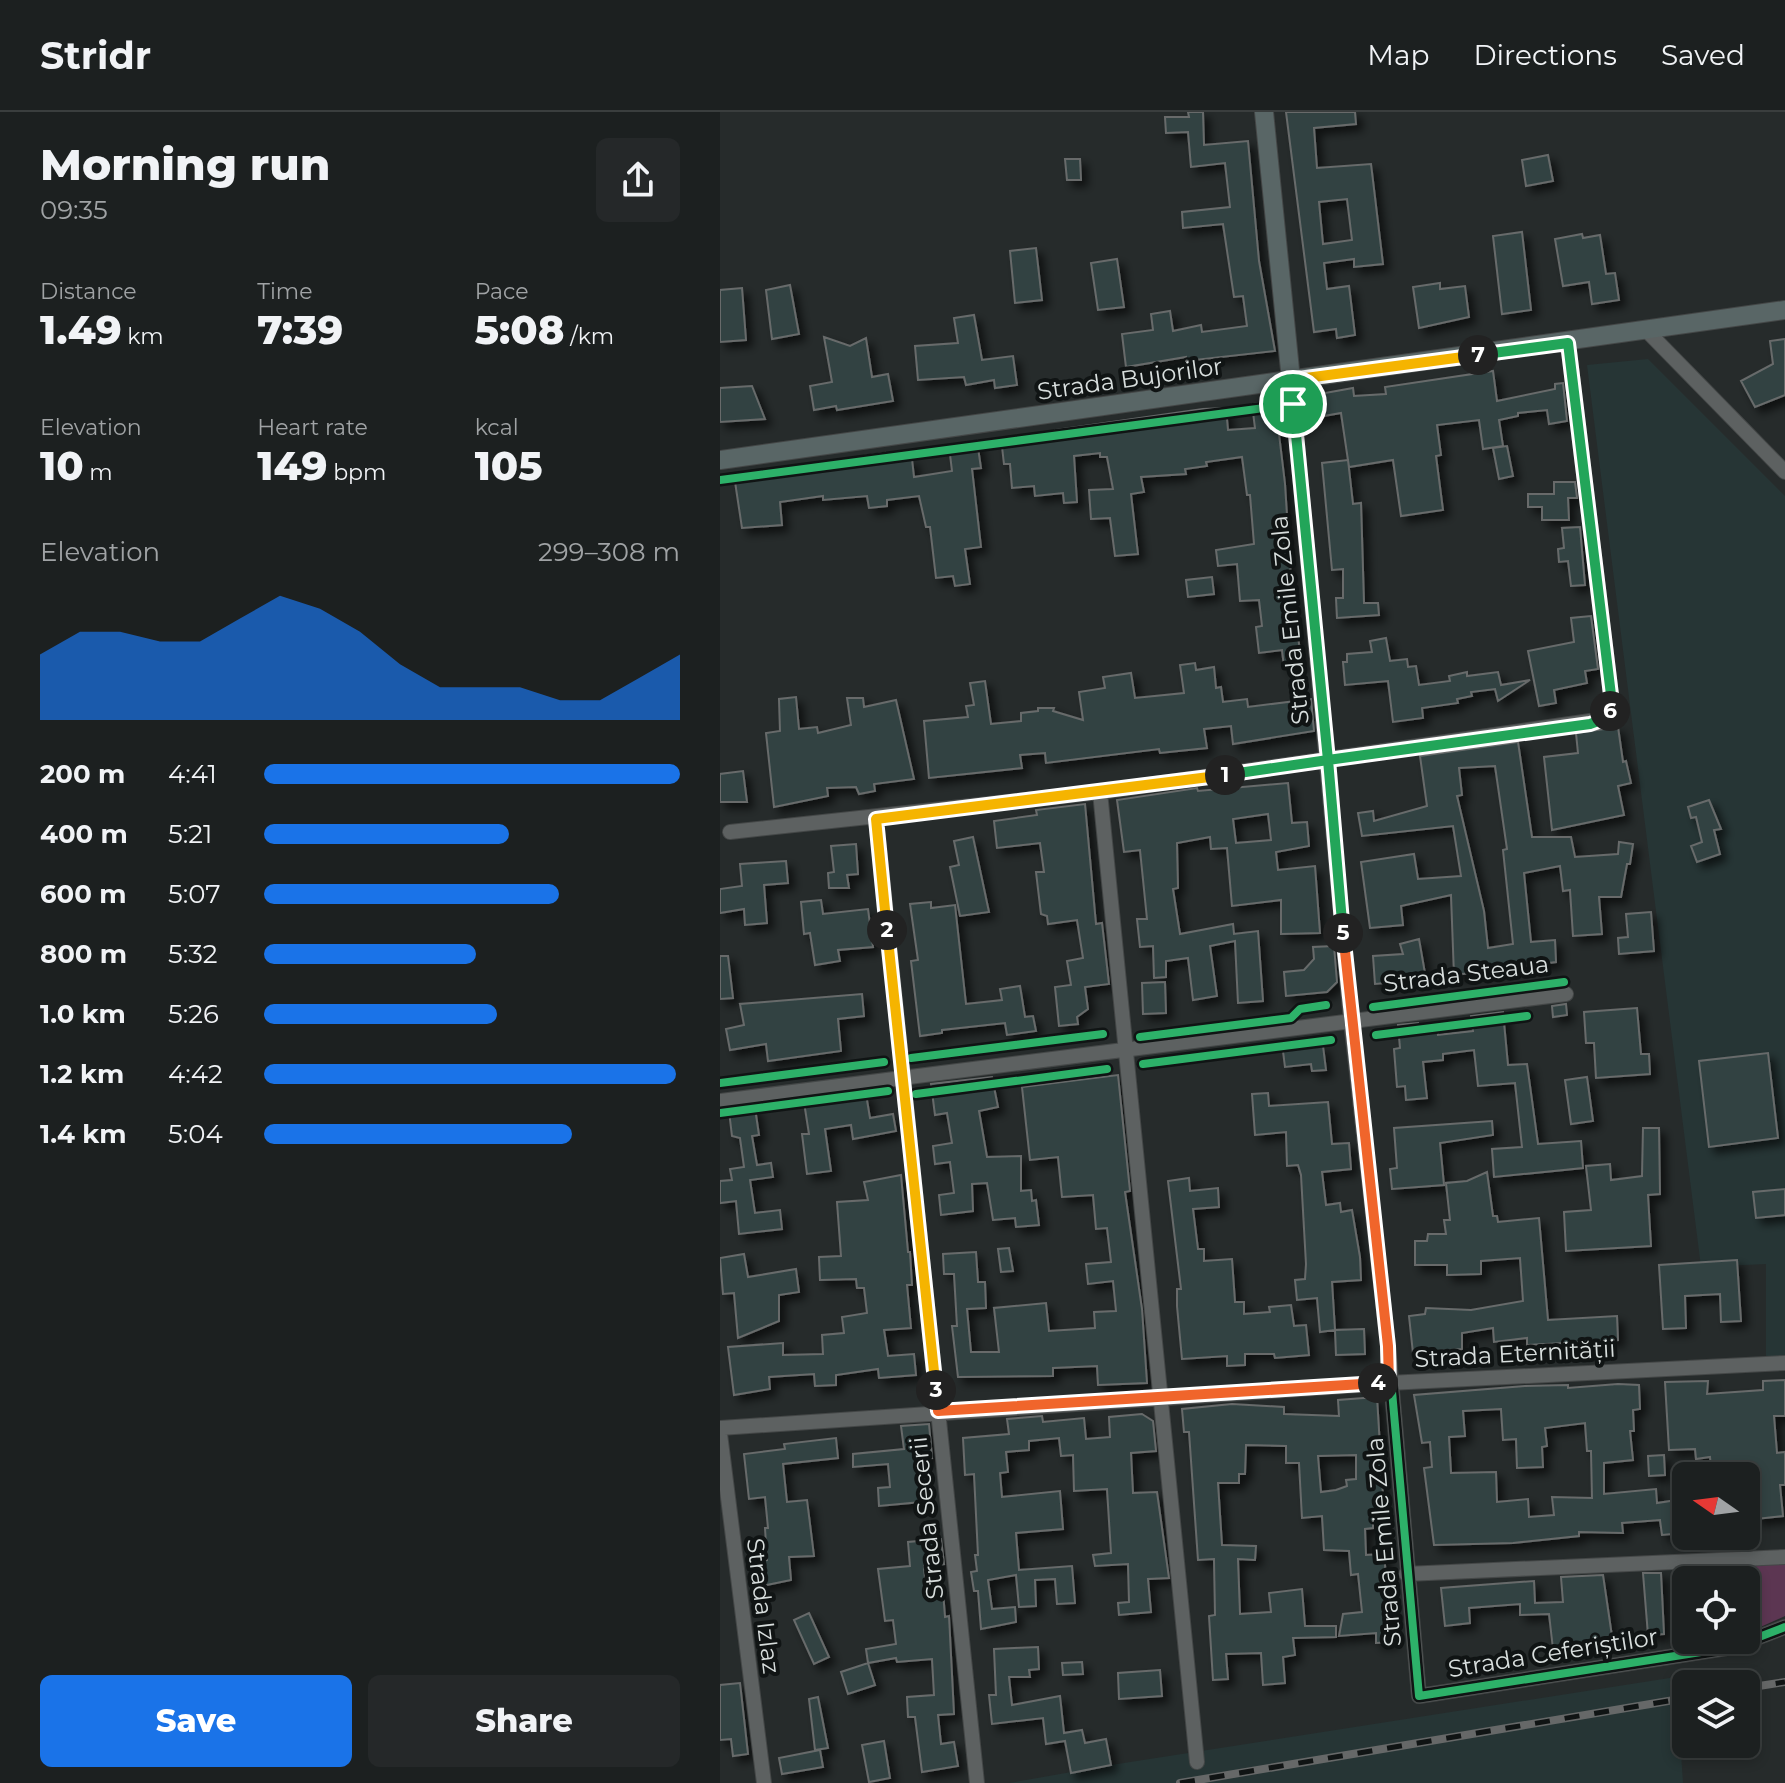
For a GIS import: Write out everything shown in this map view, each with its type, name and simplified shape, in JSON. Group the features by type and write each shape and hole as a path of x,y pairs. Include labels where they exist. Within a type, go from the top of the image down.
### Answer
{"main road":[{"name":"Strada Emile Zola","path":"1264,112 1291,380"},
{"name":"Strada Bujorilor","path":"720,460 1568,343 1785,310"}],"street":[{"path":"1647,331 1785,472"},
{"path":"730,832 876,819 1100,792 1590,724 1604,719 1612,703 1568,343"},
{"name":"Strada Emile Zola","path":"1291,380 1419,1696"},
{"path":"1100,792 1123,1050 1162,1399 1197,1762"},
{"name":"Strada Secerii","path":"876,819 977,1783"},
{"name":"Strada Steaua","path":"720,1101 1566,994"},
{"name":"Strada Eternității","path":"720,1431 938,1411 1389,1383 1785,1363"},
{"name":"Strada Izlaz","path":"720,1431 764,1783"},
{"path":"1406,1574 1785,1557"},
{"name":"Strada Ceferiștilor","path":"1419,1696 1733,1647 1785,1627"}],"shaded area":[{"path":"1648,359 1785,496 1785,1356 1766,1357 1766,1264 1701,1267 1587,365"},
{"path":"1785,1564 1785,1616 1760,1627 1760,1566 1752,1566"},
{"path":"1672,1678 1672,1758 1681,1758 1683,1783 1009,1783"}],"building":[{"path":"1188,112 1203,112 1204,145 1248,141 1259,261 1275,351 1186,361 1186,357 1126,367 1122,334 1153,330 1151,314 1170,311 1173,331 1201,325 1202,332 1247,326 1243,296 1234,297 1223,224 1183,228 1182,212 1230,207 1225,163 1191,167 1188,132 1166,133 1165,117 1189,117"},
{"path":"1286,112 1355,112 1356,124 1314,128 1317,168 1371,164 1383,264 1354,267 1354,259 1324,263 1327,289 1349,286 1355,335 1337,338 1336,329 1314,332","holes":["1347,199 1352,240 1323,244 1319,202"]},
{"path":"1548,155 1553,181 1526,186 1522,160"},
{"path":"1065,159 1080,159 1081,180 1067,180"},
{"path":"1522,232 1531,310 1502,314 1493,236"},
{"path":"1582,234 1583,238 1600,235 1606,274 1615,273 1619,300 1592,304 1589,282 1563,286 1555,239"},
{"path":"1036,248 1042,300 1015,303 1010,251"},
{"path":"1117,259 1124,307 1098,310 1091,263"},
{"path":"1440,283 1440,289 1465,286 1469,317 1419,328 1413,287"},
{"path":"790,285 799,334 772,339 766,290"},
{"path":"742,288 746,340 720,342 720,290"},
{"path":"974,315 982,360 1013,356 1017,385 995,388 994,380 966,385 964,377 918,380 915,346 958,343 954,318"},
{"path":"824,337 850,346 866,338 872,377 888,374 893,401 837,410 836,406 814,410 810,386 832,382"},
{"path":"1785,339 1785,395 1755,407 1741,381 1773,364 1770,341"},
{"path":"1493,371 1497,401 1555,389 1555,384 1563,383 1567,421 1549,424 1547,410 1518,413 1518,416 1499,420 1503,446 1483,449 1479,420 1437,425 1441,455 1436,456 1443,510 1401,516 1393,460 1349,467 1341,413 1318,417 1314,395 1353,388 1354,396 1386,394 1385,387"},
{"path":"752,386 765,419 720,422 720,388"},
{"path":"1275,401 1285,484 1292,594 1302,665 1284,667 1282,650 1259,653 1256,627 1262,626 1259,600 1240,601 1237,564 1218,566 1216,550 1254,544 1250,495 1247,495 1242,457 1206,462 1207,466 1185,469 1186,474 1141,477 1144,492 1131,494 1138,554 1115,556 1110,518 1091,519 1089,490 1113,489 1107,457 1100,457 1100,453 1074,456 1077,502 1064,503 1063,493 1035,496 1034,486 1012,488 1010,464 1004,464 1001,438 1055,434 1055,430 1226,408 1228,430 1255,428 1252,404"},
{"path":"977,441 981,468 972,469 981,547 965,549 970,584 955,586 953,576 936,578 930,527 926,527 919,496 887,500 887,506 869,508 867,496 823,500 823,496 780,502 782,525 742,528 734,475 863,460 863,456 885,453 886,462 912,459 914,477 952,471 949,446"},
{"path":"1507,446 1513,476 1499,479 1493,448"},
{"path":"1348,460 1353,504 1361,503 1364,603 1378,603 1379,615 1337,618 1336,598 1343,598 1343,569 1332,570 1322,463"},
{"path":"1554,482 1575,482 1577,498 1568,498 1569,520 1542,520 1542,507 1528,507 1528,494 1554,494"},
{"path":"1580,527 1585,585 1571,586 1568,561 1559,562 1558,549 1564,548 1562,528"},
{"path":"1212,577 1214,594 1188,597 1186,580"},
{"path":"1591,616 1598,669 1585,671 1587,683 1554,690 1556,703 1539,706 1528,651 1574,642 1571,618"},
{"path":"1386,638 1390,661 1407,659 1408,667 1416,666 1419,685 1450,681 1449,676 1467,672 1467,676 1498,672 1501,685 1530,680 1498,701 1495,689 1471,692 1472,696 1457,699 1458,703 1422,708 1423,718 1393,722 1388,681 1345,685 1343,662 1347,662 1347,654 1372,652 1370,641"},
{"path":"1195,663 1196,670 1214,667 1216,688 1221,687 1223,702 1247,699 1248,707 1311,699 1314,731 1233,744 1231,726 1204,729 1207,748 1160,753 1159,749 1046,763 1045,753 1020,755 1022,768 929,778 924,721 968,717 966,706 974,705 970,683 985,681 991,724 1021,721 1021,713 1038,711 1038,708 1054,708 1053,711 1083,720 1079,692 1105,688 1103,677 1131,673 1135,698 1184,693 1180,665"},
{"path":"796,697 799,729 817,727 818,733 851,725 847,698 863,698 864,707 896,700 914,779 874,784 875,791 859,794 856,787 827,788 828,796 774,807 766,733 780,731 779,699"},
{"path":"1618,727 1623,762 1626,761 1631,783 1618,786 1624,815 1552,830 1544,757 1578,753 1576,733"},
{"path":"1518,742 1532,837 1571,837 1575,857 1618,854 1619,842 1633,844 1621,897 1599,897 1602,934 1573,936 1570,890 1563,891 1560,866 1524,873 1531,942 1555,940 1556,962 1454,975 1451,895 1401,906 1403,925 1370,928 1361,862 1414,854 1418,879 1461,876 1453,826 1362,836 1358,813 1373,811 1374,821 1427,806 1420,756","holes":["1495,766 1507,849 1503,850 1513,944 1488,948 1484,911 1457,796 1462,795 1459,768"]},
{"path":"743,771 747,802 720,802 720,774"},
{"path":"1288,783 1292,823 1307,822 1309,846 1276,852 1278,870 1315,866 1320,933 1281,934 1281,900 1232,906 1227,848 1211,849 1210,837 1177,843 1178,888 1173,889 1180,934 1233,924 1234,934 1258,931 1263,1001 1238,1003 1235,941 1210,946 1217,996 1193,1000 1188,958 1166,961 1166,977 1154,978 1153,946 1140,947 1137,919 1147,919 1140,850 1124,852 1117,800 1197,788 1198,791","holes":["1268,814 1271,840 1236,843 1233,819"]},
{"path":"1709,800 1721,829 1714,830 1720,854 1697,862 1691,846 1702,842 1696,817 1691,818 1688,807"},
{"path":"1085,804 1096,924 1102,923 1109,984 1085,987 1088,1009 1077,1017 1078,1024 1059,1026 1055,987 1071,985 1067,961 1083,958 1077,920 1048,924 1047,916 1041,914 1036,872 1044,872 1040,843 997,848 994,821 1037,815 1036,810"},
{"path":"973,837 989,912 960,916 950,867 959,865 954,841"},
{"path":"856,844 858,874 847,875 849,888 829,888 828,873 834,872 831,846"},
{"path":"786,861 788,883 764,885 767,923 745,925 744,909 720,913 720,889 742,886 740,864"},
{"path":"821,900 823,914 868,909 873,947 838,950 840,961 815,965 810,933 804,934 801,902"},
{"path":"931,902 931,908 955,905 966,1004 1002,1000 1000,989 1020,986 1025,1017 1033,1016 1036,1031 1007,1035 1005,1023 942,1030 942,1033 920,1036 911,961 918,960 910,904"},
{"path":"1651,912 1654,951 1619,954 1618,938 1628,937 1626,914"},
{"path":"1419,939 1426,979 1375,984 1373,956 1403,954 1400,944"},
{"path":"1334,946 1337,982 1327,992 1286,996 1284,972 1304,970 1314,959 1313,947"},
{"path":"720,956 728,956 733,998 720,999"},
{"path":"1165,982 1166,1013 1143,1014 1142,983"},
{"path":"862,994 864,1016 838,1019 841,1051 768,1061 766,1044 730,1050 726,1029 744,1025 740,1004"},
{"path":"1566,1004 1567,1015 1553,1017 1552,1006"},
{"path":"1637,1008 1641,1054 1649,1054 1650,1074 1596,1078 1594,1043 1586,1043 1584,1012"},
{"path":"1503,1012 1508,1065 1527,1064 1538,1144 1581,1141 1583,1168 1494,1177 1492,1149 1522,1147 1515,1083 1478,1086 1474,1050 1443,1054 1443,1060 1423,1062 1427,1098 1406,1100 1405,1086 1397,1087 1394,1049 1400,1048 1398,1025 1418,1023 1419,1032 1438,1030 1438,1035 1473,1031 1471,1016"},
{"path":"1323,1046 1326,1070 1312,1071 1311,1064 1285,1067 1283,1051"},
{"path":"1768,1053 1778,1138 1709,1147 1699,1061"},
{"path":"1118,1075 1130,1191 1125,1192 1142,1309 1147,1383 1098,1385 1097,1366 1053,1368 1053,1376 958,1377 952,1326 957,1326 954,1274 944,1274 943,1254 976,1252 978,1282 985,1282 986,1308 967,1309 971,1352 999,1352 994,1308 1046,1303 1049,1331 1095,1328 1094,1312 1116,1311 1113,1281 1088,1284 1086,1264 1111,1262 1107,1228 1096,1229 1093,1195 1062,1197 1058,1157 1030,1160 1022,1087"},
{"path":"992,1077 998,1107 979,1111 987,1157 1021,1156 1021,1191 1031,1190 1032,1201 1036,1200 1039,1225 1016,1227 1015,1218 993,1220 987,1183 972,1184 973,1211 941,1215 939,1195 954,1193 950,1162 935,1164 933,1146 952,1143 947,1113 935,1115 931,1084"},
{"path":"1587,1077 1593,1121 1571,1124 1565,1080"},
{"path":"1268,1093 1269,1106 1328,1102 1332,1144 1349,1143 1351,1169 1322,1172 1326,1205 1340,1203 1341,1212 1352,1210 1360,1257 1361,1280 1332,1282 1335,1330 1320,1332 1317,1298 1297,1300 1295,1280 1305,1279 1306,1264 1301,1175 1298,1165 1287,1166 1286,1132 1255,1135 1252,1094"},
{"path":"866,1094 870,1118 893,1114 896,1131 853,1139 851,1125 825,1129 831,1171 807,1174 802,1134 809,1134 804,1102"},
{"path":"755,1108 759,1135 752,1136 757,1165 771,1163 773,1177 750,1180 755,1213 780,1210 782,1229 739,1234 736,1201 720,1203 720,1181 732,1180 730,1169 744,1167 740,1138 732,1136 729,1111"},
{"path":"1492,1121 1493,1135 1440,1143 1444,1185 1392,1189 1390,1169 1397,1168 1394,1128"},
{"path":"1643,1128 1659,1128 1660,1194 1648,1195 1651,1246 1566,1251 1564,1212 1591,1210 1586,1166 1610,1164 1611,1180 1642,1176"},
{"path":"1487,1172 1493,1216 1497,1216 1498,1222 1539,1218 1548,1320 1617,1316 1618,1340 1527,1345 1527,1338 1494,1342 1493,1328 1462,1333 1462,1349 1413,1353 1409,1316 1425,1314 1426,1308 1471,1310 1523,1301 1520,1258 1481,1261 1481,1274 1447,1275 1447,1265 1415,1265 1415,1241 1427,1241 1428,1234 1446,1234 1444,1220 1450,1220 1446,1183 1467,1181"},
{"path":"901,1175 910,1252 912,1285 907,1285 911,1328 884,1330 888,1356 914,1354 916,1375 879,1378 878,1369 836,1375 836,1385 815,1386 814,1374 769,1377 770,1389 734,1395 728,1347 783,1343 783,1355 823,1354 822,1335 844,1333 842,1317 867,1313 864,1288 857,1288 856,1279 820,1280 819,1257 841,1256 837,1202 868,1200 864,1182"},
{"path":"1189,1178 1190,1191 1218,1188 1219,1207 1193,1209 1198,1249 1204,1249 1204,1261 1232,1259 1235,1302 1244,1302 1244,1314 1270,1312 1269,1307 1291,1305 1294,1326 1306,1325 1309,1355 1275,1358 1274,1354 1245,1354 1245,1365 1227,1366 1227,1356 1182,1359 1177,1306 1177,1289 1181,1289 1168,1181"},
{"path":"1785,1189 1785,1215 1756,1218 1753,1192"},
{"path":"1009,1248 1013,1271 1001,1272 998,1249"},
{"path":"744,1254 748,1277 796,1269 799,1292 779,1295 779,1321 738,1338 734,1293 723,1294 720,1258"},
{"path":"1737,1260 1741,1321 1721,1322 1720,1294 1685,1296 1686,1328 1663,1329 1659,1265"},
{"path":"1364,1329 1365,1354 1336,1355 1335,1330"},
{"path":"1785,1380 1785,1416 1774,1416 1777,1453 1785,1452 1785,1485 1780,1485 1783,1516 1760,1519 1760,1462 1711,1462 1710,1457 1696,1459 1695,1449 1669,1450 1665,1382 1708,1381 1707,1394 1763,1390 1763,1381"},
{"path":"1568,1385 1568,1388 1639,1385 1640,1409 1633,1410 1634,1431 1630,1431 1633,1460 1604,1463 1604,1494 1656,1489 1657,1503 1672,1501 1672,1534 1662,1535 1660,1520 1622,1523 1623,1533 1579,1532 1579,1536 1513,1543 1434,1545 1424,1468 1432,1467 1430,1442 1422,1443 1414,1395","holes":["1501,1409 1503,1440 1516,1439 1517,1468 1543,1467 1542,1447 1547,1446 1545,1428 1585,1423 1587,1451 1591,1451 1592,1498 1552,1497 1554,1515 1529,1517 1528,1499 1497,1502 1496,1472 1451,1473 1449,1437 1465,1436 1463,1411"]},
{"path":"1377,1397 1384,1513 1373,1515 1373,1528 1365,1529 1366,1555 1384,1554 1392,1642 1376,1643 1376,1633 1339,1636 1343,1614 1362,1612 1358,1574 1351,1575 1349,1551 1324,1550 1322,1516 1302,1518 1299,1463 1286,1463 1286,1446 1246,1445 1245,1474 1239,1474 1239,1483 1218,1483 1222,1545 1256,1546 1255,1560 1238,1559 1240,1614 1271,1612 1269,1593 1302,1589 1305,1626 1336,1626 1336,1637 1293,1638 1295,1655 1283,1657 1285,1683 1263,1685 1261,1653 1226,1654 1228,1679 1213,1680 1209,1616 1215,1615 1214,1559 1198,1560 1189,1432 1184,1432 1182,1409 1232,1404 1284,1407 1284,1414 1339,1416 1338,1400","holes":["1356,1455 1356,1479 1346,1480 1347,1486 1321,1492 1318,1456"]},
{"path":"1142,1414 1153,1421 1156,1451 1131,1453 1133,1493 1157,1492 1169,1578 1148,1579 1151,1612 1119,1615 1118,1603 1129,1602 1128,1564 1095,1566 1093,1555 1111,1553 1107,1489 1074,1491 1073,1455 1061,1456 1059,1438 1029,1441 1029,1450 1006,1452 1008,1472 1000,1473 1002,1497 1060,1491 1063,1529 1016,1533 1019,1570 1072,1566 1075,1603 1057,1604 1055,1579 1035,1580 1036,1606 1019,1607 1016,1575 988,1580 992,1609 1015,1607 1016,1622 981,1629 978,1591 974,1591 971,1572 977,1571 975,1555 978,1555 974,1474 965,1475 963,1438 1009,1434 1007,1419 1042,1416 1043,1422 1084,1418 1086,1439 1110,1437 1109,1417"},
{"path":"929,1424 932,1458 917,1459 921,1502 879,1506 878,1488 890,1487 888,1464 853,1467 853,1454 904,1449 901,1426"},
{"path":"836,1438 838,1458 783,1464 787,1502 807,1500 814,1556 789,1557 791,1580 757,1587 754,1561 767,1560 765,1497 749,1499 744,1454 785,1449 784,1444"},
{"path":"1664,1455 1665,1475 1649,1476 1648,1456"},
{"path":"941,1539 944,1564 924,1566 926,1592 943,1591 945,1617 949,1616 954,1714 938,1715 941,1744 954,1742 958,1766 922,1772 915,1717 908,1717 907,1697 934,1695 932,1659 897,1662 896,1658 868,1663 866,1649 896,1644 893,1620 885,1621 878,1569 910,1566 908,1542"},
{"path":"1643,1573 1661,1573 1664,1634 1648,1635"},
{"path":"1603,1575 1613,1643 1553,1649 1549,1614 1520,1615 1520,1604 1469,1608 1470,1623 1445,1626 1441,1588 1534,1581 1535,1603 1563,1602 1561,1577"},
{"path":"809,1613 829,1657 814,1664 794,1620"},
{"path":"1038,1647 1039,1669 1029,1670 1030,1677 1009,1677 1012,1705 1060,1696 1064,1733 1082,1730 1085,1743 1106,1739 1111,1765 1071,1773 1065,1741 1046,1744 1043,1718 992,1724 989,1695 996,1695 994,1649"},
{"path":"1082,1662 1083,1674 1063,1675 1062,1663"},
{"path":"868,1663 875,1685 848,1694 841,1672"},
{"path":"1160,1670 1162,1696 1119,1699 1118,1673"},
{"path":"740,1683 748,1754 733,1756 731,1739 720,1740 720,1685"},
{"path":"818,1697 828,1748 815,1750 809,1699"},
{"path":"884,1741 890,1778 869,1782 862,1745"},
{"path":"820,1750 823,1767 782,1774 779,1758"}],"railway":[{"path":"1760,1686 1785,1682"},
{"path":"1180,1783 1672,1700"}],"cycle path":[{"path":"1291,380 1351,1021 1388,1346 1419,1696 1733,1647 1785,1627"},
{"path":"720,480 1272,407"},
{"path":"1373,1007 1564,982"},
{"path":"1140,1037 1291,1018 1300,1009 1326,1005"},
{"path":"1376,1035 1527,1016"},
{"path":"911,1058 1103,1034"},
{"path":"1143,1064 1331,1040"},
{"path":"720,1083 884,1062"},
{"path":"916,1094 1107,1069"},
{"path":"720,1113 888,1091"}],"route":[{"path":"1293,404 1291,380 1568,343 1612,703 1604,719 1590,724 1328,760 1351,1021 1388,1346 1389,1383 938,1411 876,819 1328,760 1293,404"}]}
